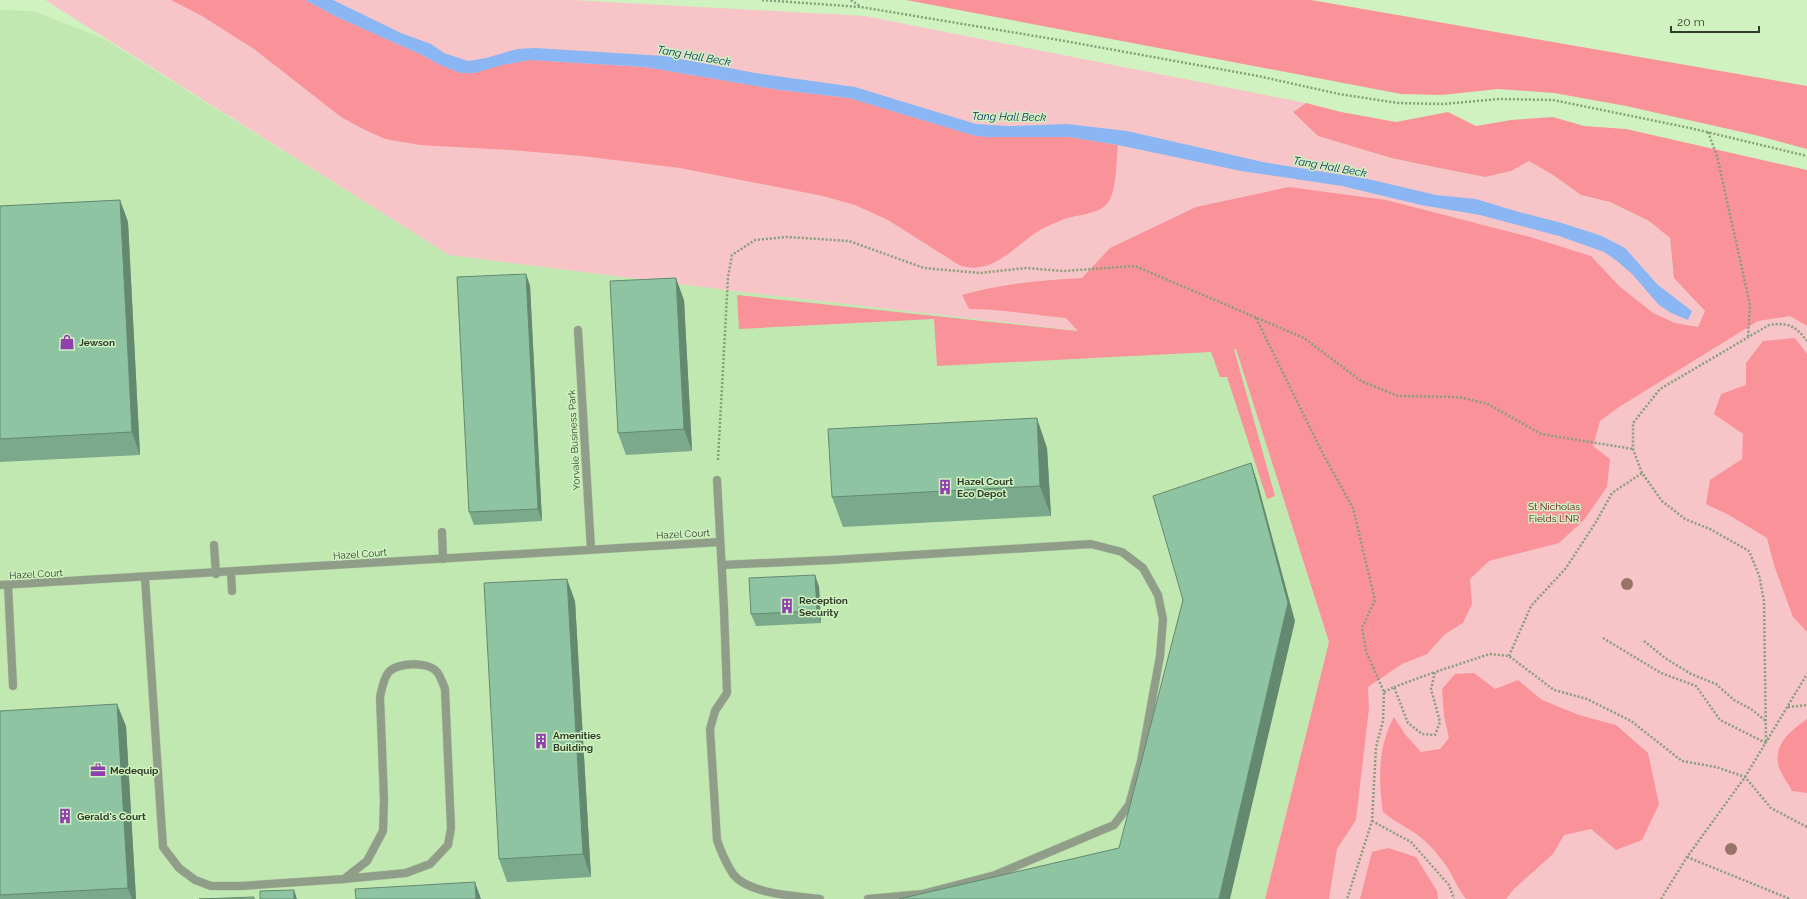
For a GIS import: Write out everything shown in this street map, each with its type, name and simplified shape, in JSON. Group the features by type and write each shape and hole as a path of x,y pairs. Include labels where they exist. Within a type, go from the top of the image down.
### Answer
{"street":[{"name":"Yorvale Business Park","path":"578,330 591,549"},
{"name":"Hazel Court","path":"717,480 727,693 715,711 710,729 717,840 722,855 734,875 748,886 780,894 820,899"},
{"path":"442,532 443,559"},
{"name":"Hazel Court","path":"4,585 216,574 720,542"},
{"path":"214,544 216,574"},
{"path":"722,565 832,560 1091,544 1122,552 1143,568 1158,595 1163,620 1160,656 1141,762 1129,805 1114,825 995,875 922,894 868,899"},
{"path":"231,573 232,591"},
{"path":"145,578 163,848 179,868 195,880 211,886 240,886 344,879 406,873 430,864 448,845 452,828 452,803 445,689 437,671 424,665 404,664 388,672 383,683 380,697 384,800 383,831 367,862 344,879"},
{"path":"4,585 13,686"}],"path":[{"path":"762,0 861,7 1059,40 1258,76 1339,94 1398,103 1443,104 1499,98 1553,100 1708,132 1807,156"},
{"path":"851,0 861,7"},
{"path":"1708,132 1717,156 1750,305 1748,337"},
{"path":"717,480 728,277 732,255 755,240 787,237 849,241 924,268 980,273 1026,268 1064,271 1135,266 1304,338 1361,381 1398,396 1459,397 1488,404 1541,434 1633,449"},
{"path":"1256,318 1323,454 1353,508 1374,600 1362,628 1366,651 1384,692 1383,721 1376,747 1372,821 1347,899"},
{"path":"1766,743 1764,601 1759,575 1749,551 1710,529 1685,519 1662,501 1642,473 1633,449 1633,423 1660,389 1769,325 1782,323 1792,326 1802,334 1807,341"},
{"path":"1802,334 1807,334"},
{"path":"1509,656 1531,606 1566,568 1596,522 1612,493 1642,473"},
{"path":"1604,638 1661,673 1696,686 1720,720 1766,743"},
{"path":"1644,641 1666,658 1691,674 1716,684 1734,700 1751,709 1766,722"},
{"path":"1384,692 1435,672 1490,654 1509,656 1554,690 1587,699 1631,722 1682,761 1716,767 1745,777 1771,808 1807,827"},
{"path":"1394,687 1408,723 1422,734 1436,735 1440,722 1431,689 1435,672"},
{"path":"1661,899 1687,857 1745,777 1807,674"},
{"path":"1788,707 1807,705"},
{"path":"1372,821 1410,842 1448,885 1454,899"},
{"path":"1687,857 1790,899"}],"shaded area":[{"path":"0,10 33,11 103,38 449,255 735,291 1236,349 1329,642 1265,899 0,899"}],"green space":[{"name":"St Nicholas Fields LNR","path":"45,0 573,0 865,16 1306,103 1294,111 1318,136 1391,158 1485,177 1511,171 1529,161 1553,175 1581,195 1610,202 1649,221 1670,238 1673,269 1807,199 1807,899 1265,899 1329,642 1236,349 735,291 449,255"},
{"path":"171,0 305,0 339,18 422,55 438,64 502,65 529,60 645,67 780,90 849,98 972,135 986,137 1069,137 1118,145 1116,176 1113,192 1107,204 1103,207 1092,212 1067,218 1044,228 1000,260 981,267 959,265 888,220 855,205 823,196 680,168 582,156 420,145 385,139 341,117 254,49 202,16"},
{"path":"906,0 1311,0 1807,86 1807,149 1755,135 1626,106 1554,93 1498,89 1442,95 1401,94"},
{"path":"1306,103 1341,112 1396,122 1448,112 1476,126 1511,120 1553,117 1584,126 1626,129 1807,170 1807,326 1790,316 1758,321 1619,407 1600,421 1593,446 1610,459 1607,487 1584,520 1559,543 1489,561 1470,579 1472,604 1463,623 1445,634 1427,654 1402,664 1368,687 1369,708 1356,820 1337,849 1329,899 1265,899 1329,642 1236,349 1234,349 1275,496 1267,499 1227,377 1220,377 1211,352 937,366 934,319 739,329 737,295 1078,331 1066,318 1005,311 969,309 962,295 1021,283 1082,278 1110,248 1196,207 1289,187 1386,200 1530,237 1591,256 1619,286 1653,313 1675,323 1698,327 1705,311 1674,278 1670,238 1649,221 1610,202 1581,195 1553,175 1529,161 1511,171 1485,177 1391,158 1318,136 1293,112"},
{"path":"1795,338 1807,354 1807,632 1793,617 1774,565 1767,538 1729,515 1706,504 1710,480 1742,459 1743,434 1714,414 1721,394 1746,385 1746,363 1763,341"},
{"path":"1474,673 1495,689 1518,680 1542,700 1579,715 1616,725 1648,753 1659,804 1642,840 1616,850 1591,829 1564,835 1553,854 1514,889 1506,899 1466,899 1447,867 1432,848 1419,836 1383,812 1380,776 1382,752 1394,717 1404,733 1421,752 1440,749 1449,738 1444,716 1442,689 1455,674"},
{"path":"1807,719 1807,793 1792,791 1780,770 1778,756 1779,749 1786,737"},
{"path":"1388,848 1416,857 1437,891 1438,899 1360,899 1372,852"}],"water":[{"path":"305,0 333,0 401,33 431,44 444,53 468,61 486,58 517,49 535,48 665,56 755,73 855,87 976,124 1008,126 1067,124 1127,131 1263,162 1368,179 1436,195 1476,199 1562,223 1602,236 1625,248 1658,285 1692,311 1688,320 1671,313 1659,305 1632,274 1604,252 1559,236 1480,215 1421,205 1342,186 1241,171 1118,145 1069,137 986,137 972,135 849,98 780,90 645,67 529,60 502,65 474,73 460,73 339,18"}],"building":[{"name":"Jewson","path":"120,200 132,432 0,439 0,206"},
{"path":"526,274 538,509 469,512 457,277"},
{"path":"676,278 684,429 618,433 610,281"},
{"path":"1037,418 1040,486 832,497 828,429"},
{"path":"1251,463 1288,603 1219,899 899,899 1119,848 1183,600 1153,496"},
{"name":"Reception Security","path":"815,575 817,611 751,614 749,578"},
{"name":"Amenities Building","path":"567,579 583,854 499,859 484,583"},
{"name":"Gerald's Court","path":"117,704 128,888 0,895 0,711"},
{"path":"475,882 476,899 356,899 355,889"},
{"path":"294,890 294,899 260,899 260,891"},
{"path":"254,897 254,899 199,899"}],"place":[{"name":"Jewson","path":"67,342"},
{"name":"Hazel Court Eco Depot","path":"945,487"},
{"name":"Reception Security","path":"787,606"},
{"name":"Amenities Building","path":"541,741"},
{"name":"Medequip","path":"98,770"},
{"name":"Gerald's Court","path":"65,816"}],"water label":[{"name":"Tang Hall Beck","path":"694,56"},
{"name":"Tang Hall Beck","path":"1009,117"},
{"name":"Tang Hall Beck","path":"1330,167"}]}
